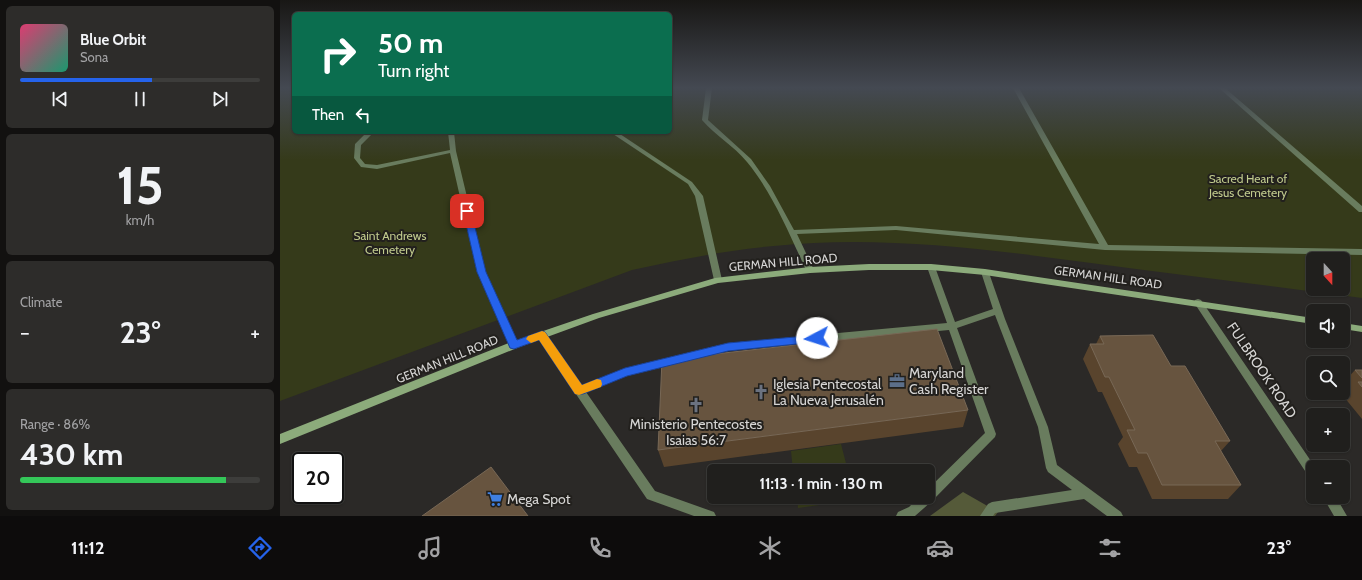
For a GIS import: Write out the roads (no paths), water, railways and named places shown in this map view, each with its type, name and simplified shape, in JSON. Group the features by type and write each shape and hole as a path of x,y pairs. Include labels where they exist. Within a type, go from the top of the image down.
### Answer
{"street":[{"path":"706,112 705,120 749,160 767,186 792,232 810,270"},
{"path":"1029,112 1105,247"},
{"path":"1250,112 1362,210"},
{"path":"369,134 358,144 357,158 363,166 377,167 453,151"},
{"path":"451,134 453,151 481,272 514,345"},
{"path":"616,134 690,183 699,196 718,280"},
{"path":"792,232 896,228 1105,247 1362,252"},
{"path":"931,267 991,434 935,490"},
{"name":"GERMAN HILL ROAD","path":"280,438 514,345 596,316 718,280 810,270 931,267 985,272 1198,302 1306,320"},
{"path":"985,272 998,311 1043,427 1052,468 1117,516"},
{"name":"FULBROOK ROAD","path":"1198,302 1306,463"},
{"path":"579,391 625,372 728,347 952,326 998,311"},
{"path":"1350,327 1362,328"},
{"path":"542,335 651,495 710,516"},
{"path":"986,516 992,508 1086,493"},
{"path":"902,516 913,511 920,504"},
{"path":"1333,504 1341,516"}],"place":[{"name":"Maryland Cash Register","path":"897,381"},
{"name":"Iglesia Pentecostal La Nueva Jerusalén","path":"761,392"},
{"name":"Ministerio Pentecostes Isaias 56:7","path":"696,405"},
{"name":"Mega Spot","path":"495,499"}],"park label":[{"name":"Sacred Heart of Jesus Cemetery","path":"1248,185"},
{"name":"Saint Andrews Cemetery","path":"390,242"}]}
